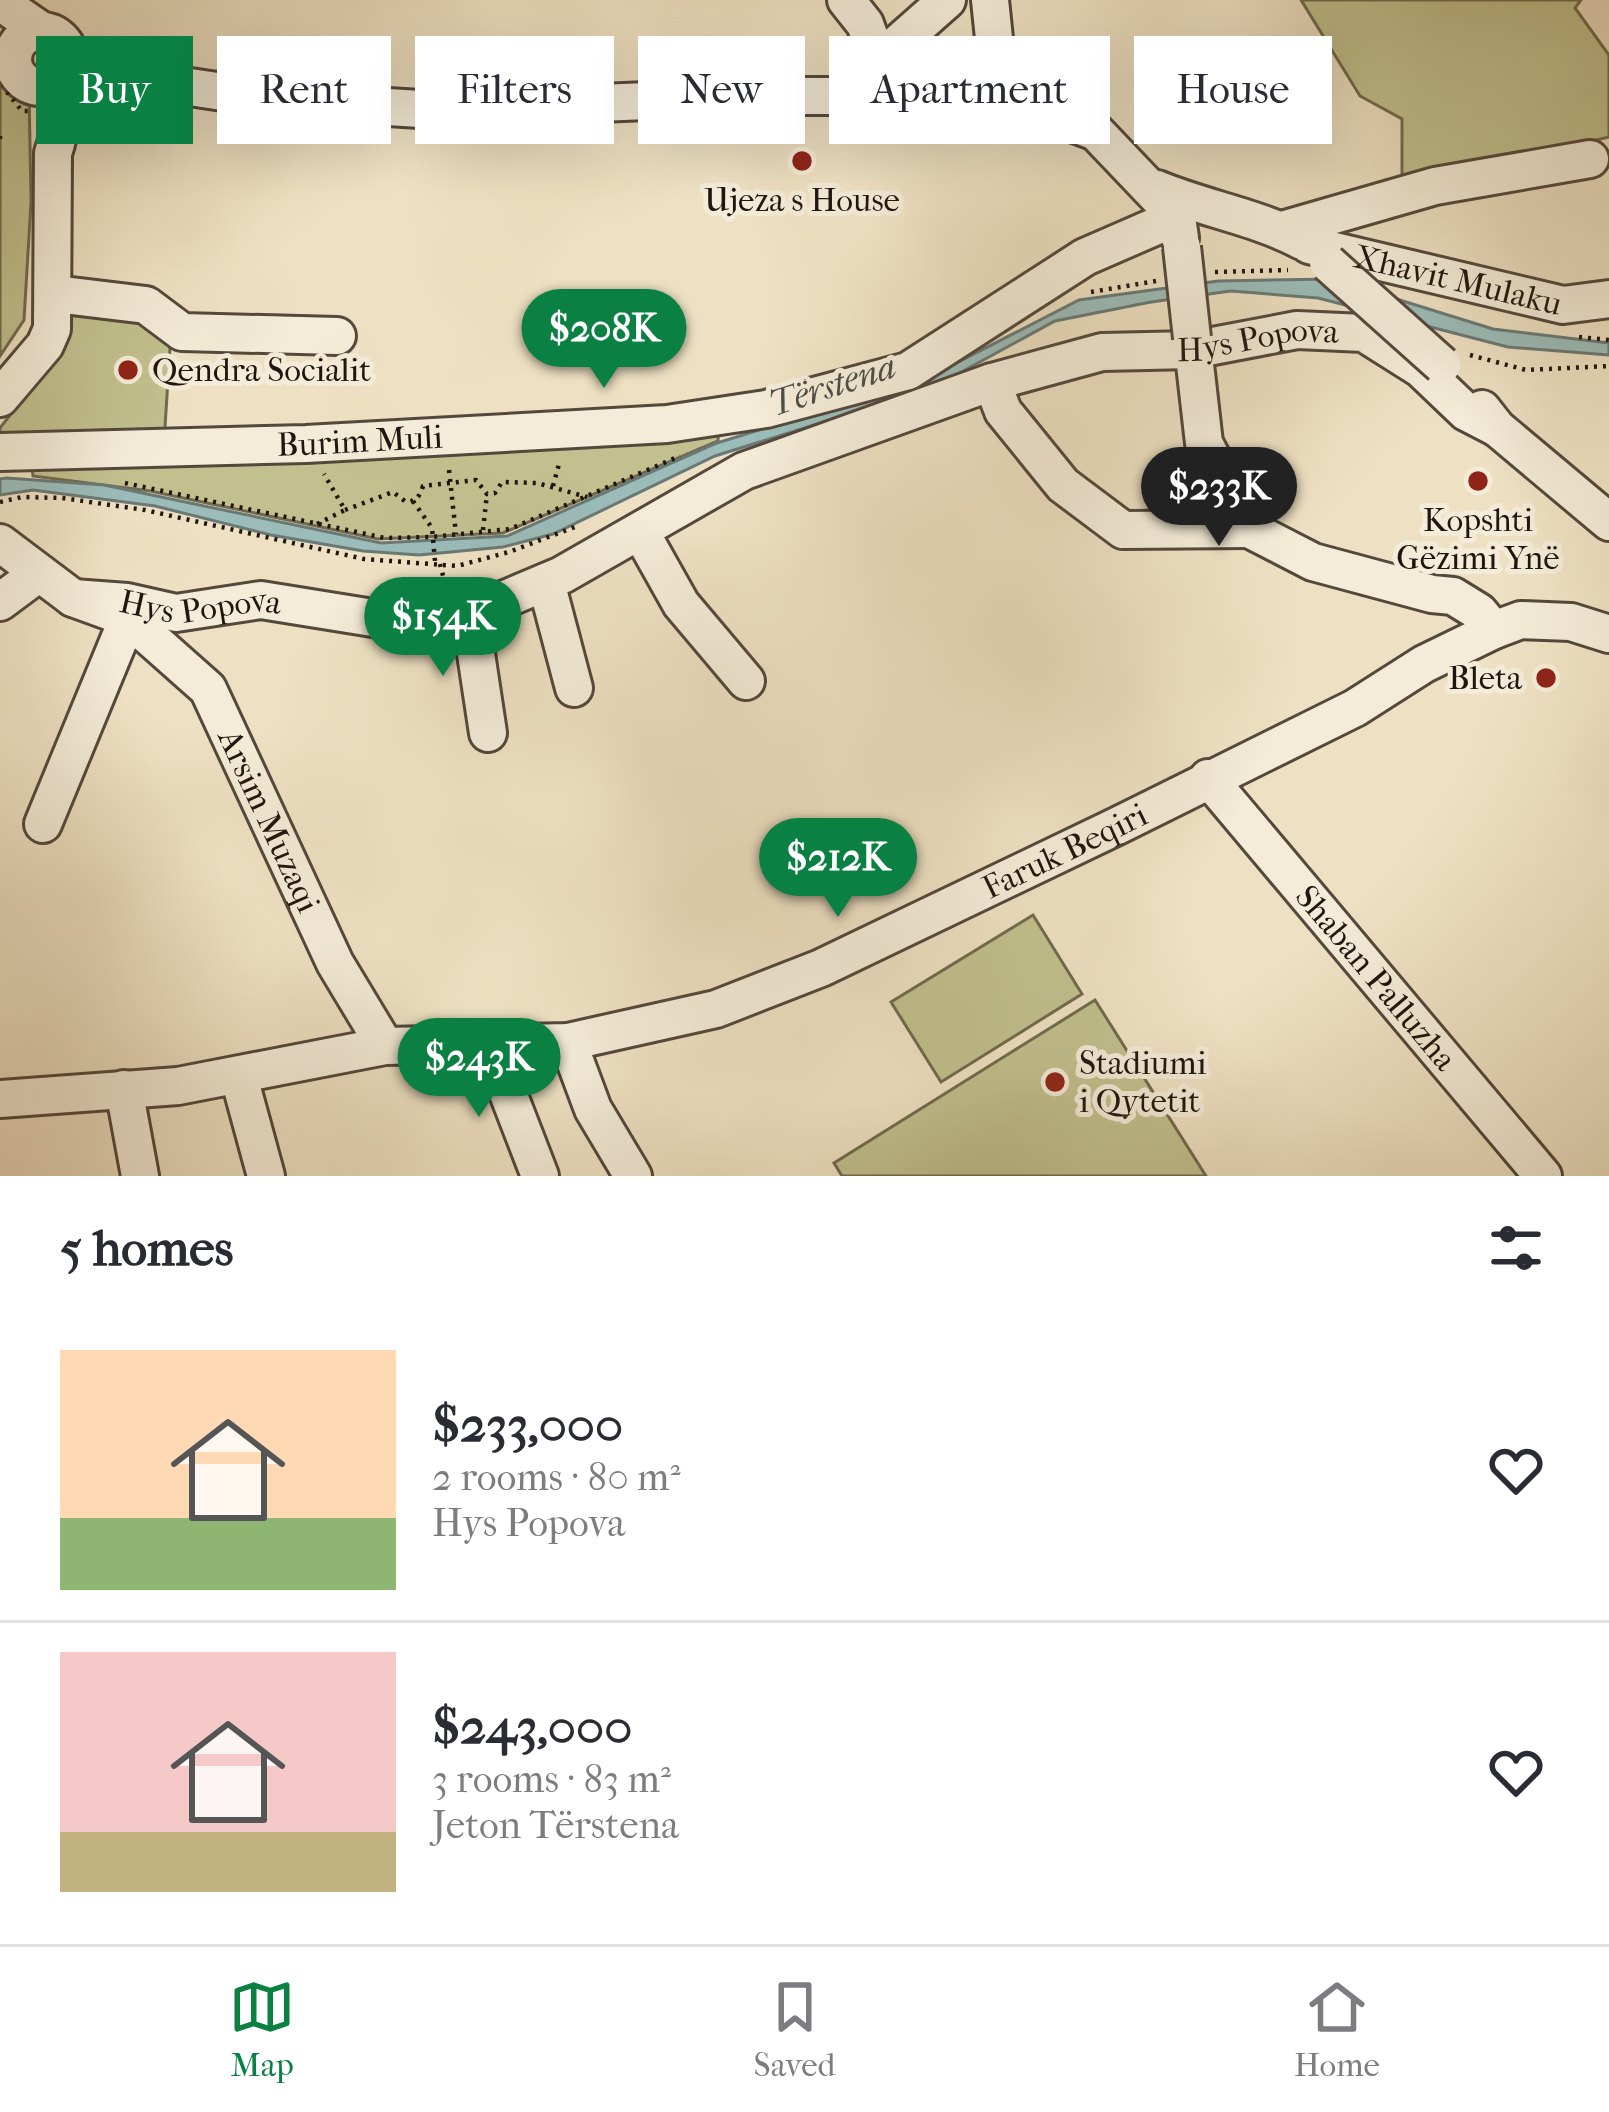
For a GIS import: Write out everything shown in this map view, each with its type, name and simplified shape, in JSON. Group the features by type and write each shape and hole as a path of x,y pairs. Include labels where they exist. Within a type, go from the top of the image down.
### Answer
{"street":[{"path":"846,0 869,36"},
{"path":"906,36 946,0"},
{"path":"990,0 994,36"},
{"path":"0,2 61,108 52,153 52,329 45,346 0,398"},
{"path":"31,61 105,83 124,77 276,100 436,110 829,96"},
{"path":"1107,144 1179,232 1204,443 1249,529"},
{"path":"1590,159 1435,186 1306,246 1442,365 1497,428 1609,522"},
{"name":"Xhavit Mulaku","path":"1142,183 1306,246 1563,305 1609,299"},
{"name":"Burim Muli","path":"0,452 306,444 667,424 766,409 908,371 1084,257 1179,232"},
{"path":"55,294 146,304 182,332 337,336"},
{"name":"Hys Popova","path":"73,598 127,602 176,613 260,600 379,619 470,614 546,582 744,471 992,382 1102,352 1297,330 1364,333 1421,369 1466,412 1497,428"},
{"path":"992,382 1003,411 1063,485 1123,530 1249,529 1313,562 1453,596 1469,604 1494,630"},
{"path":"640,531 681,604 746,681"},
{"name":"Arsim Muzaqi","path":"0,543 73,598 128,618 208,689 335,963 385,1046"},
{"path":"0,602 39,573"},
{"path":"546,582 574,688"},
{"path":"1432,594 1452,614 1450,650"},
{"path":"470,614 488,733"},
{"path":"43,824 128,618"},
{"name":"Faruk Beqiri","path":"0,1100 239,1077 385,1046 568,1042 716,1009 821,968 1355,708 1450,650 1494,630 1521,620 1571,622 1609,634"},
{"name":"Shaban Palluzha","path":"1208,778 1523,1170"},
{"path":"568,1042 593,1109 633,1176"},
{"path":"503,1046 506,1088 540,1176"},
{"path":"239,1077 266,1176"},
{"path":"124,1089 140,1176"}],"path":[{"path":"0,136 0,145"},
{"path":"306,444 346,510"},
{"path":"451,480 457,534"},
{"path":"313,526 394,492 406,502 413,501 423,486 476,480 487,494 482,532"},
{"path":"487,494 502,482 537,483 587,497"},
{"path":"413,501 435,536 435,561"}],"shaded area":[{"path":"1301,0 1581,0 1575,8 1609,55 1609,137 1402,187 1402,119 1360,96 1332,50 1332,36 1323,36"},
{"path":"0,85 29,89 31,202 24,320 0,356"},
{"path":"61,307 158,317 171,332 164,443 0,440 0,428 57,355"},
{"path":"719,418 718,441 503,533 378,539 150,491 33,476 31,459"},
{"path":"1033,915 1082,994 941,1082 891,1002"},
{"name":"Stadiumi i Qytetit","path":"1095,1000 1206,1176 842,1176 834,1163"}],"water":[{"path":"1332,279 1493,329 1609,343 1609,355 1508,347 1318,298 1231,291 1055,321 932,388 715,456 553,534 503,547 419,555 363,551 271,535 155,506 33,490 0,495 0,479 7,478 104,485 381,543 507,536 717,443 925,379 1079,300 1218,281"}],"place":[{"name":"Ujeza s House","path":"802,161"},
{"name":"Qendra Socialit","path":"128,370"},
{"name":"Kopshti Gëzimi Ynë","path":"1478,481"},
{"name":"Bleta","path":"1546,678"},
{"name":"Stadiumi i Qytetit","path":"1055,1082"}],"water label":[{"name":"Tërstena","path":"832,385"}]}
